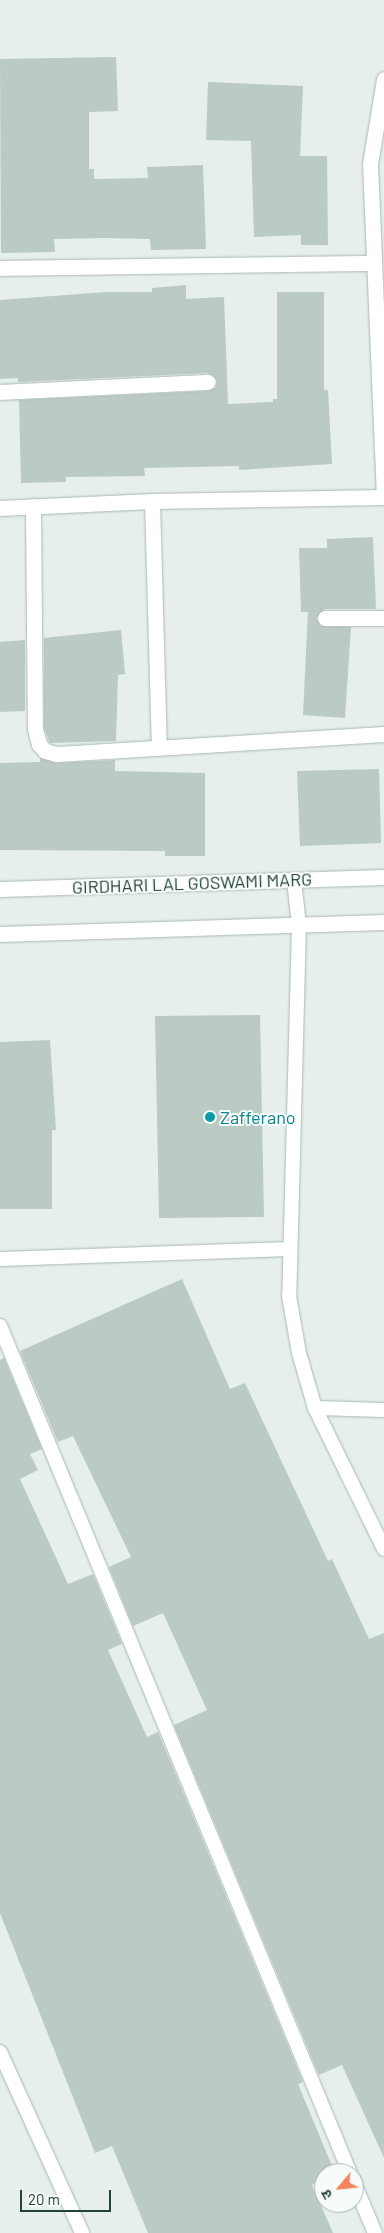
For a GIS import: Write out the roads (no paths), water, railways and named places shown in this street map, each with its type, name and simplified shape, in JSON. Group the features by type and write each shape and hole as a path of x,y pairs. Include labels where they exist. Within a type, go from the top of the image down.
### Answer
{"street":[{"path":"0,508 152,501 384,498 370,164 384,79"},
{"path":"0,268 374,263"},
{"path":"0,392 208,382"},
{"path":"152,501 159,745"},
{"path":"33,506 35,729 39,744 45,751 56,754 159,745 384,734"},
{"path":"325,618 384,618"},
{"name":"GIRDHARI LAL GOSWAMI MARG","path":"0,889 384,877"},
{"path":"0,934 384,922"}],"lane":[{"path":"294,880 298,925 289,1296 298,1352 315,1408 384,1549"},
{"path":"0,1259 290,1249"},
{"path":"0,1326 346,2163"},
{"path":"315,1408 384,1410"},
{"path":"0,2052 82,2233"},
{"path":"364,2207 375,2233"}],"place":[{"name":"Zafferano","path":"210,1117"}]}
